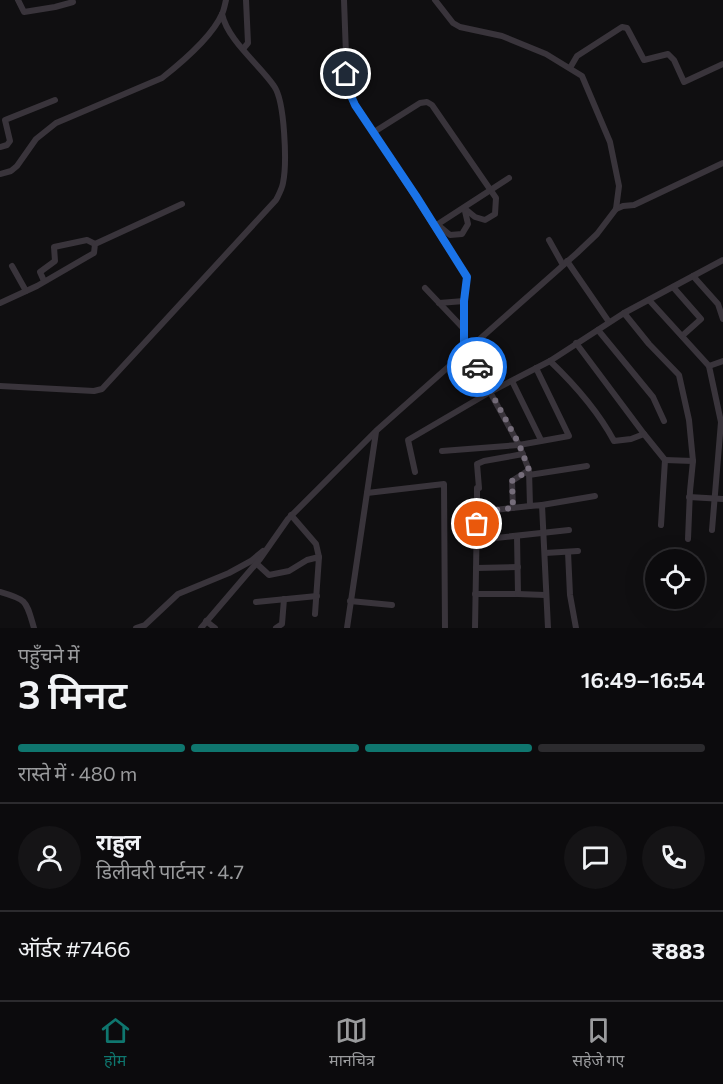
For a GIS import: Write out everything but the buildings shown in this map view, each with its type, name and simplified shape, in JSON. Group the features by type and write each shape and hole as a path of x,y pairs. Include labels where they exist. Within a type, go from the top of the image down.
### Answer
{"street":[{"path":"18,0 24,12 55,8 73,2"},
{"path":"0,174 11,171 17,166 36,139 56,123 162,78 177,67 195,50 222,15 226,0"},
{"path":"243,49 248,43 246,0"},
{"path":"344,0 348,89 355,105 436,225 467,277 463,328 466,351 519,444 529,472 530,506"},
{"path":"201,628 256,563 291,515 376,431 597,234 616,209 619,186 610,142 582,76 546,54 502,36 460,27 453,23 435,0"},
{"path":"0,386 94,391 102,389 276,200 283,185 285,167 279,97 274,85 227,27 222,15"},
{"path":"570,68 577,56 622,27 627,28 644,60 668,54 674,60 684,82 723,64"},
{"path":"0,147 7,145 10,141 3,120 55,100"},
{"path":"374,132 420,104 429,103 494,194 495,214 489,218 480,219 464,208"},
{"path":"616,209 634,205 723,163"},
{"path":"436,225 510,178"},
{"path":"95,244 182,204"},
{"path":"436,225 450,235 462,234 468,224 464,208"},
{"path":"44,281 40,272 55,261 54,247 87,240 95,244"},
{"path":"549,240 609,322"},
{"path":"0,303 94,253 95,244"},
{"path":"415,472 408,440 490,392 550,361 624,313 723,260"},
{"path":"12,266 26,291"},
{"path":"693,276 718,304 723,319"},
{"path":"673,287 701,319 682,336"},
{"path":"425,288 463,328"},
{"path":"649,300 709,366 721,422 712,530"},
{"path":"439,303 464,301"},
{"path":"624,313 649,344 679,375 689,420 693,461 688,538"},
{"path":"598,330 653,398 664,421"},
{"path":"576,343 665,460 661,525"},
{"path":"550,361 568,378 605,425 614,441 631,439 644,434"},
{"path":"709,366 723,361"},
{"path":"442,451 519,444 569,436 536,368"},
{"path":"512,381 541,440"},
{"path":"347,628 376,431"},
{"path":"475,628 477,464 523,454"},
{"path":"665,460 693,461"},
{"path":"513,508 512,481 529,472 587,466"},
{"path":"368,493 444,484 444,628"},
{"path":"477,512 595,496"},
{"path":"689,497 723,499"},
{"path":"542,505 548,628"},
{"path":"291,515 316,544 319,556 315,614"},
{"path":"477,540 569,530"},
{"path":"517,536 518,594"},
{"path":"136,628 145,625 178,594 229,573 251,561 265,549"},
{"path":"545,554 578,551"},
{"path":"568,552 570,595 576,628"},
{"path":"256,563 269,575 289,571 319,556"},
{"path":"476,568 518,567"},
{"path":"0,592 20,598 27,603 34,628"},
{"path":"475,594 545,595"},
{"path":"256,602 317,596"},
{"path":"276,628 282,624 284,599"},
{"path":"350,601 392,605"},
{"path":"206,621 215,628"}],"way so far":[{"path":"477,367 519,444 529,470 512,481 513,508 477,512 477,524"}],"route":[{"path":"346,74 350,96 355,105 434,223 467,277 464,301 464,353 468,349 477,367"}]}
